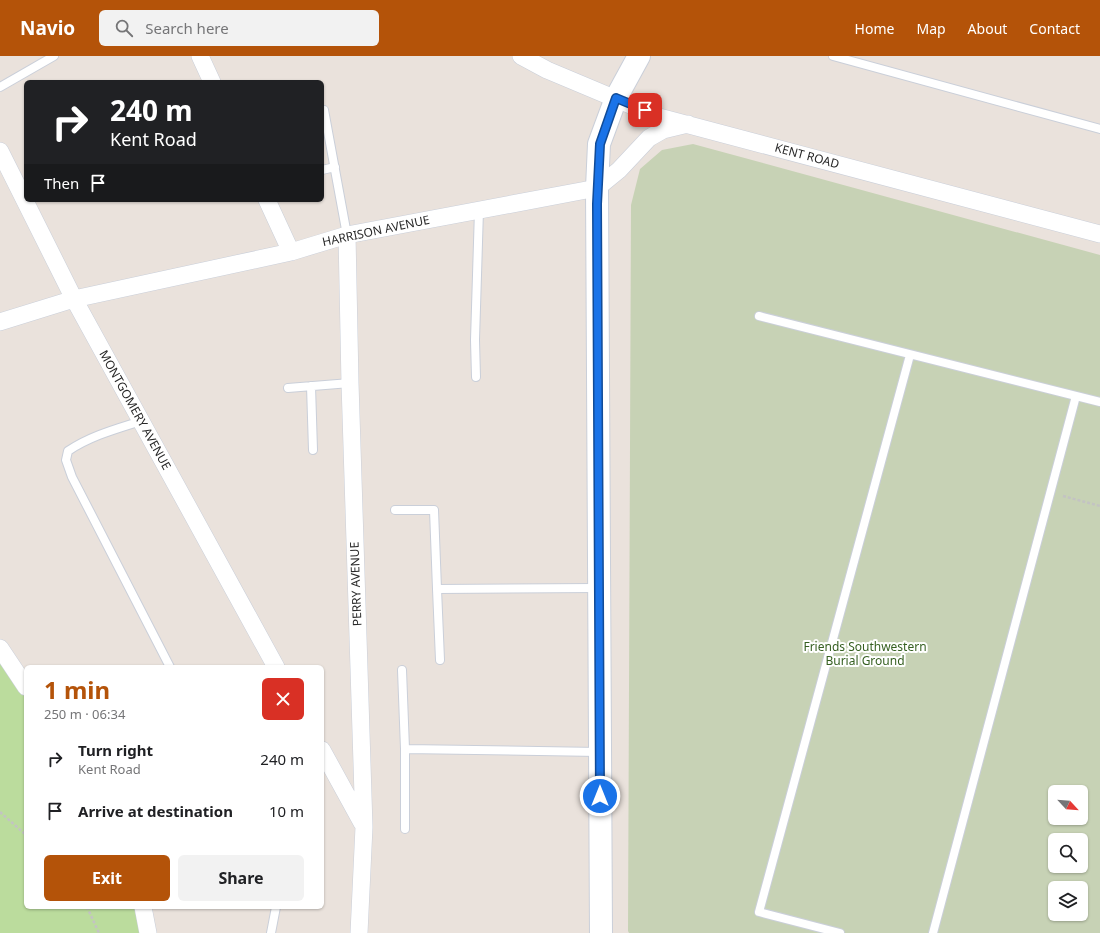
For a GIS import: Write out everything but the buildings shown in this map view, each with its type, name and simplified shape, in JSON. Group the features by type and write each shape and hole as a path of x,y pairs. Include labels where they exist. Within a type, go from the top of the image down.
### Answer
{"main road":[{"path":"613,933 600,922 597,188 600,144 616,98 639,56"}],"street":[{"path":"200,56 211,80"},
{"name":"KENT ROAD","path":"521,56 547,70 659,117 1100,234"},
{"name":"HARRISON AVENUE","path":"0,322 74,299 291,252 347,235 597,188 619,170 649,138 663,130 688,124"},
{"name":"MONTGOMERY AVENUE","path":"1,153 24,199"},
{"name":"MONTGOMERY AVENUE","path":"26,202 74,299 275,665"},
{"path":"268,202 291,252"},
{"name":"PERRY AVENUE","path":"347,235 350,383 364,827 359,933"},
{"path":"0,648 24,684"},
{"path":"324,754 364,827"},
{"path":"143,909 148,933"}],"lane":[{"path":"0,87 54,56"},
{"path":"833,56 1100,130"},
{"path":"324,110 347,235"},
{"path":"324,170 335,167"},
{"path":"476,377 475,340 479,210"},
{"path":"759,316 1100,402"},
{"path":"840,933 759,912 910,355"},
{"path":"288,388 350,383"},
{"path":"311,386 313,450"},
{"path":"932,933 1076,396"},
{"path":"141,421 94,437 79,444 68,451 66,460 72,477 169,665"},
{"path":"395,510 434,510 440,660"},
{"path":"437,589 599,588"},
{"path":"402,670 405,749 405,829"},
{"path":"405,749 600,752"},
{"path":"271,933 276,909"}],"path":[{"path":"1051,492 1100,506"},
{"path":"0,812 24,833"},
{"path":"87,909 99,933"}],"green space":[{"name":"Friends Southwestern Burial Ground","path":"693,144 1100,255 1100,933 629,933 631,205 640,169 662,150"},
{"path":"0,651 24,689 24,909 144,909 150,933 0,933"}],"route":[{"path":"600,796 597,188 600,144 616,98 645,110"}]}
